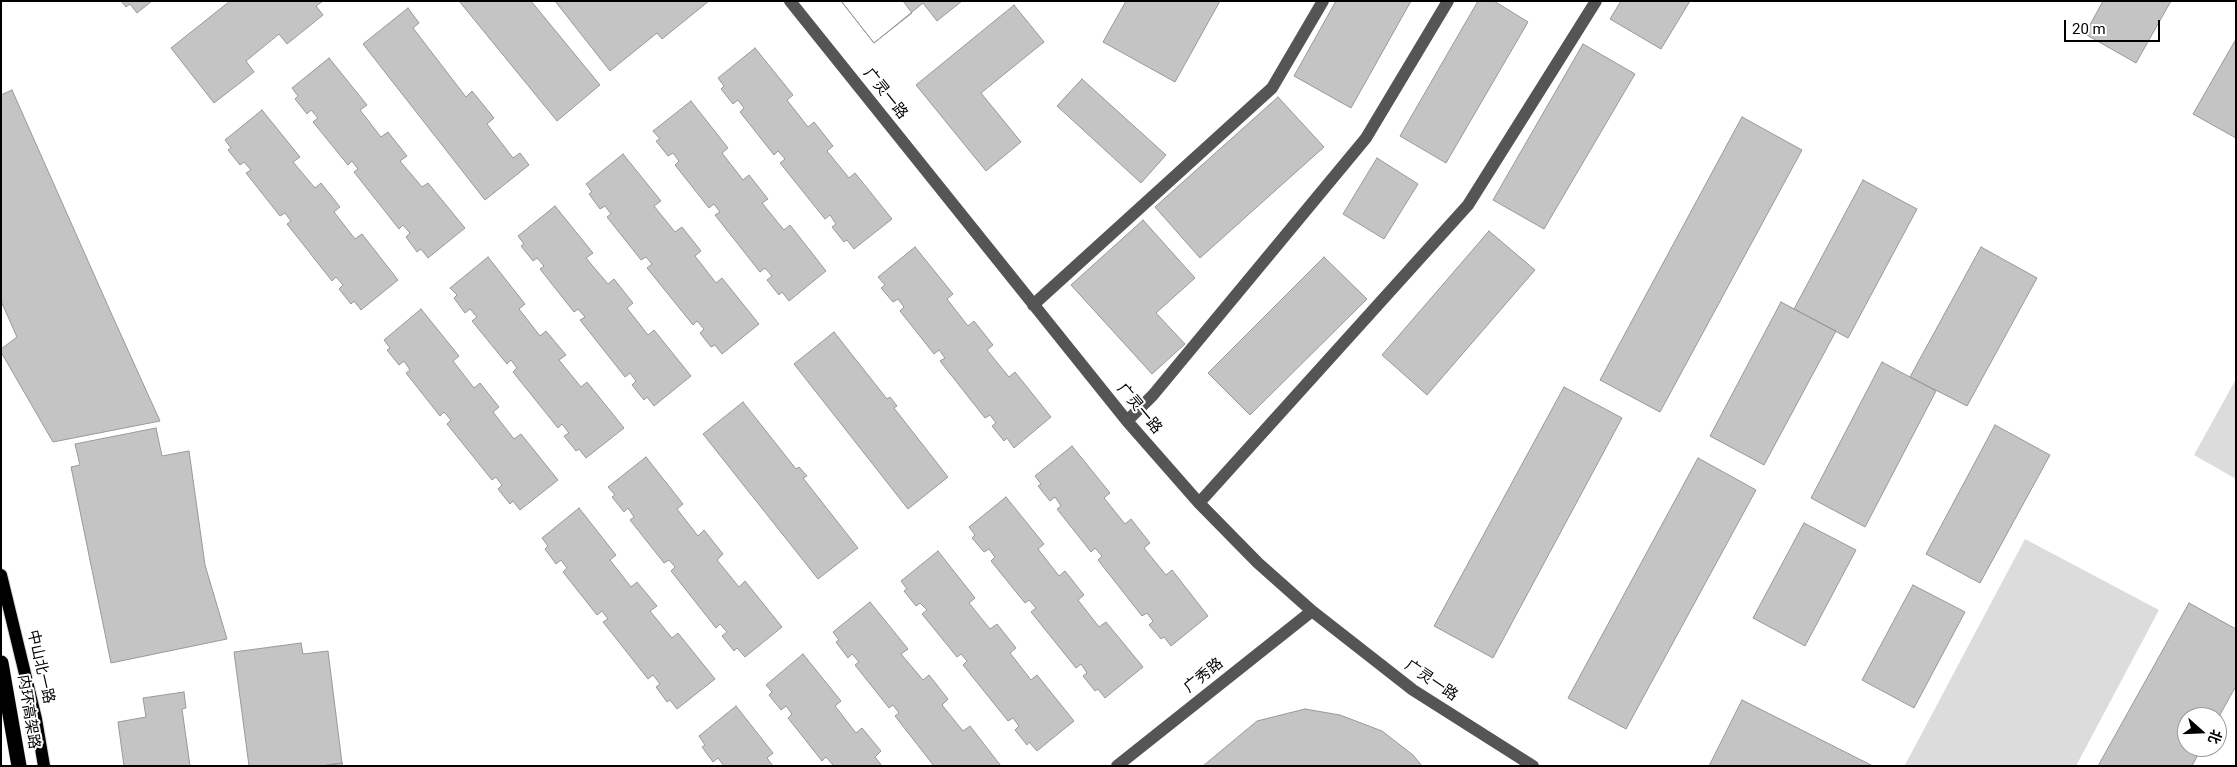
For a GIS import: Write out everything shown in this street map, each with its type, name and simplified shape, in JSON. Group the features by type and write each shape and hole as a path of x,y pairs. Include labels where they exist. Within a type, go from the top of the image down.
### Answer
{"highway":[{"name":"内环高架路","path":"1,664 19,766"}],"main road":[{"name":"中山北一路","path":"1,575 36,719 44,766"}],"street":[{"name":"广灵一路","path":"790,1 1126,421 1199,502 1258,563 1312,611 1413,690 1533,766"},
{"path":"1033,305 1272,88 1323,1"},
{"path":"1126,421 1153,395 1366,138 1448,1"},
{"path":"1199,502 1468,205 1596,1"},
{"name":"广秀路","path":"1117,766 1312,611"}],"shaded area":[{"path":"2236,379 2236,479 2194,455"},
{"path":"2025,539 2159,610 2076,766 1905,765"}],"building":[{"path":"121,1 152,1 137,13 130,4 126,7"},
{"path":"230,1 323,1 316,6 323,15 287,44 279,34 246,61 254,72 214,103 171,48"},
{"path":"459,1 531,1 600,85 557,121"},
{"path":"555,1 709,1 662,39 657,33 610,71"},
{"path":"841,1 962,1 937,21 923,3 874,43"},
{"path":"841,1 903,1 912,13 874,43"},
{"path":"1126,1 1220,1 1175,82 1103,42"},
{"path":"1336,1 1411,1 1351,108 1294,76"},
{"path":"1478,1 1494,1 1528,22 1446,163 1400,136"},
{"path":"1621,1 1690,1 1661,49 1610,19"},
{"path":"2103,1 2171,1 2136,63 2085,34"},
{"path":"1014,5 1044,42 981,93 1021,142 986,171 916,85"},
{"path":"408,8 419,23 413,28 466,97 472,91 494,118 487,124 513,158 520,153 529,165 485,200 363,44"},
{"path":"2236,39 2236,138 2193,114"},
{"path":"1583,44 1635,74 1544,229 1493,200"},
{"path":"755,48 793,95 787,100 808,127 814,122 833,146 827,151 849,178 855,173 892,219 854,249 847,240 844,242 832,227 836,224 830,215 825,219 780,163 785,159 778,151 774,155 740,112 744,108 738,100 733,104 721,89 724,86 718,78"},
{"path":"329,58 367,105 360,110 381,137 388,132 407,156 400,161 422,187 428,183 465,228 428,258 421,249 417,252 406,237 410,233 403,225 399,229 354,172 358,169 352,161 348,165 313,122 318,118 311,110 307,114 295,99 298,96 292,88"},
{"path":"1082,79 1166,155 1141,183 1057,106"},
{"path":"12,90 160,421 53,442 1,352 1,349 17,337 1,301 1,95"},
{"path":"1278,97 1324,147 1200,258 1155,207"},
{"path":"691,101 728,148 722,153 743,180 749,175 768,199 762,203 784,230 790,225 826,271 789,301 782,292 779,295 767,280 772,276 765,268 760,272 715,215 720,212 714,204 709,208 675,165 679,161 673,153 668,156 656,141 660,139 653,131"},
{"path":"262,110 300,157 293,162 315,188 321,183 340,207 334,212 355,239 362,234 398,280 361,310 354,301 351,304 339,289 343,285 336,277 332,281 287,224 291,221 285,213 280,216 246,173 251,170 244,162 240,165 228,150 231,148 225,140"},
{"path":"1742,117 1802,150 1660,412 1600,380"},
{"path":"623,154 661,201 654,206 675,232 682,227 701,251 695,256 716,283 722,278 759,324 722,354 715,345 711,347 700,333 704,329 697,321 693,325 647,268 652,264 646,257 641,260 607,217 611,214 605,206 600,209 589,194 592,192 586,184"},
{"path":"1377,158 1418,184 1384,239 1343,214"},
{"path":"1863,180 1917,209 1848,338 1794,309"},
{"path":"555,206 593,253 586,258 608,284 614,279 633,303 627,308 648,335 654,330 691,376 654,406 647,397 644,400 632,385 636,381 630,373 625,377 580,320 585,317 578,309 574,312 540,269 544,266 537,258 533,261 521,246 524,244 518,236"},
{"path":"1143,220 1195,278 1156,313 1185,344 1152,374 1071,285"},
{"path":"1489,231 1535,270 1427,395 1382,355"},
{"path":"915,247 953,294 947,299 968,326 974,321 993,345 987,350 1009,377 1015,372 1051,417 1014,448 1007,438 1004,441 992,426 996,423 990,415 985,418 940,361 945,358 939,350 934,354 900,311 904,307 898,299 893,302 881,288 885,285 878,277"},
{"path":"1981,247 2037,278 1967,406 1910,377"},
{"path":"488,257 525,304 519,309 540,336 546,331 566,355 559,360 581,387 587,382 624,428 586,458 579,449 576,451 564,436 569,433 562,424 558,428 513,372 517,368 511,360 507,364 472,321 477,317 470,309 465,313 454,298 457,295 450,288"},
{"path":"1324,257 1367,299 1250,415 1208,373"},
{"path":"1781,302 1836,331 1764,465 1710,436"},
{"path":"421,309 459,356 453,361 474,388 480,383 499,407 493,412 514,439 521,434 558,480 520,510 513,501 510,504 498,489 502,485 496,477 492,480 447,424 451,420 444,412 440,416 406,373 410,370 404,361 399,365 387,350 390,348 384,340"},
{"path":"834,332 887,399 890,397 897,406 894,408 948,477 908,509 794,364"},
{"path":"1882,362 1936,391 1865,527 1811,498"},
{"path":"1564,387 1622,418 1493,658 1434,626"},
{"path":"743,402 796,469 799,467 807,476 803,478 858,548 818,579 703,434"},
{"path":"1995,425 2050,455 1980,583 1926,554"},
{"path":"156,428 162,456 189,451 205,565 227,639 111,663 71,467 80,465 75,444"},
{"path":"1072,446 1110,493 1104,498 1125,524 1131,519 1150,543 1144,548 1166,575 1172,570 1208,616 1171,646 1164,637 1161,639 1149,625 1153,621 1147,613 1142,616 1098,560 1102,556 1095,548 1091,552 1057,509 1061,506 1055,497 1050,501 1038,486 1041,484 1035,476"},
{"path":"646,457 683,504 677,509 698,536 704,530 723,554 717,560 739,587 745,581 782,627 745,657 737,648 734,651 722,636 727,632 720,624 716,628 671,571 675,567 669,560 664,563 630,520 634,517 628,508 624,512 612,497 615,495 608,487"},
{"path":"1698,458 1756,490 1626,729 1568,698"},
{"path":"1006,497 1044,544 1038,549 1059,576 1065,571 1084,595 1078,600 1099,627 1106,622 1143,667 1105,698 1098,689 1095,691 1083,676 1087,673 1081,664 1076,668 1031,612 1036,608 1029,600 1025,603 991,561 995,557 989,549 984,552 972,538 975,535 969,527"},
{"path":"579,508 616,555 610,560 631,587 637,582 657,606 650,611 672,638 678,633 715,679 677,709 670,700 667,702 656,687 660,684 653,675 648,679 603,622 608,619 602,611 597,615 563,572 567,568 561,560 556,564 545,549 548,546 542,538"},
{"path":"1804,523 1856,550 1805,646 1753,618"},
{"path":"938,551 975,598 969,603 990,629 997,624 1016,648 1010,653 1031,680 1037,675 1074,721 1037,751 1029,742 1027,745 1015,730 1019,726 1013,718 1008,721 963,665 967,661 961,654 957,657 922,614 927,610 920,603 916,606 904,591 907,589 901,581"},
{"path":"1913,585 1965,612 1914,708 1862,680"},
{"path":"870,602 908,649 901,654 923,680 929,675 948,699 942,705 963,731 970,726 1001,766 934,766 895,716 899,713 893,705 889,708 855,665 859,662 852,654 848,658 836,642 839,640 833,632"},
{"path":"2189,603 2236,629 2236,686 2224,707 2177,707 2177,757 2197,757 2192,766 2098,766"},
{"path":"301,643 303,654 328,651 342,763 321,766 249,766 234,652"},
{"path":"803,654 841,701 835,706 856,733 862,728 881,751 875,757 882,766 831,766 833,765 826,757 822,761 788,718 792,714 786,706 781,710 769,695 772,692 766,685"},
{"path":"184,692 186,708 182,709 190,766 124,766 118,722 146,717 143,698"},
{"path":"1742,700 1873,766 1709,766"},
{"path":"736,706 773,753 767,758 773,766 724,766 718,758 713,762 702,747 705,745 699,736"},
{"path":"1305,709 1340,715 1382,731 1413,755 1422,766 1203,766 1257,721"},
{"path":"342,763 343,766 321,766"}]}
